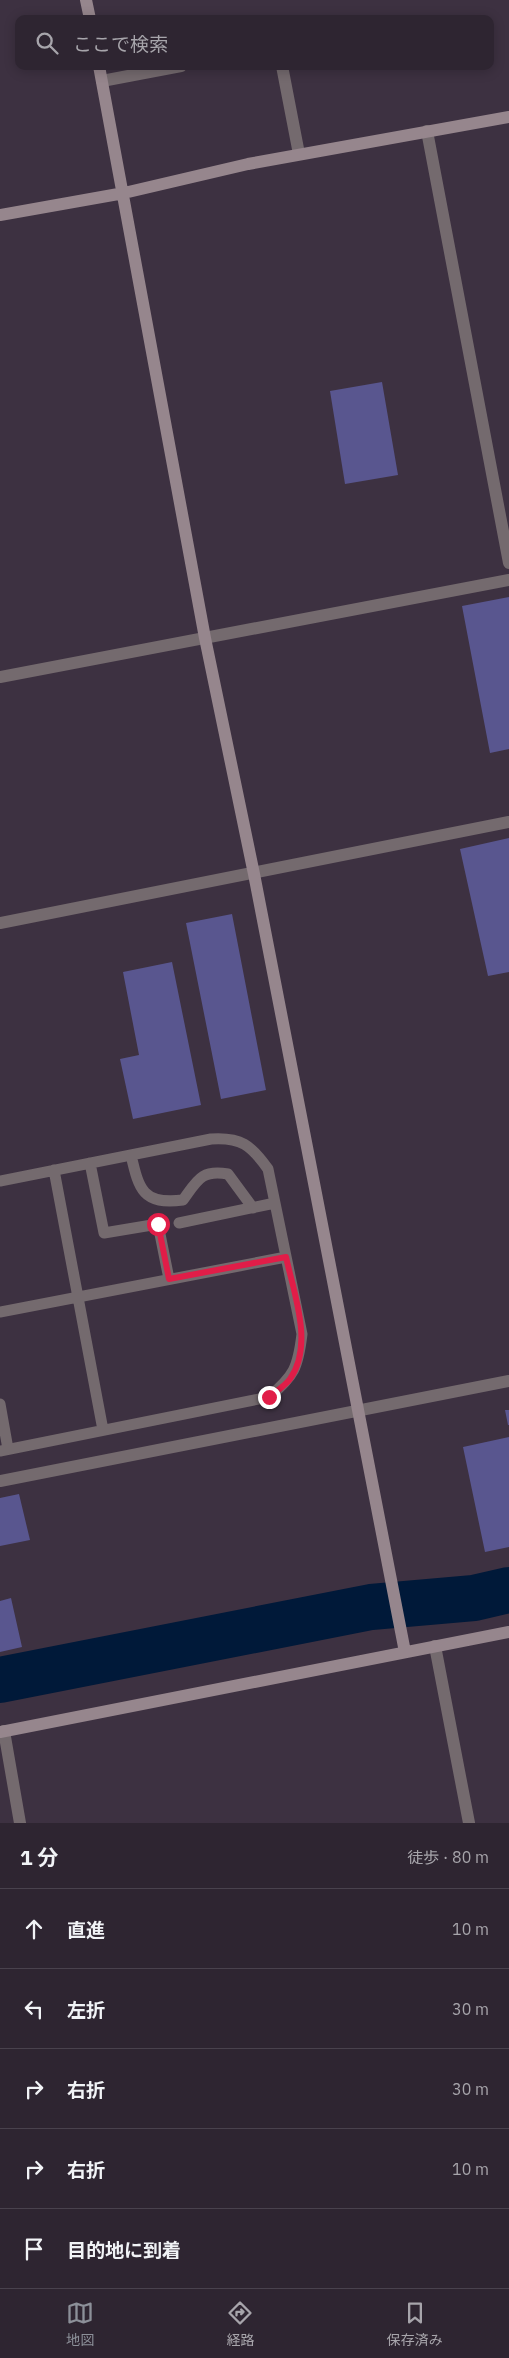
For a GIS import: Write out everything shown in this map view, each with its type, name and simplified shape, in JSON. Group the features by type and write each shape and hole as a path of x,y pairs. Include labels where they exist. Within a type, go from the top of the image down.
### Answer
{"street":[{"path":"86,0 89,15"},
{"path":"100,70 205,638 254,874 394,1586 405,1652"},
{"path":"102,81 160,70"},
{"path":"283,70 299,154"},
{"path":"0,215 124,193 299,154 509,117"},
{"path":"427,131 509,564"},
{"path":"0,677 509,580"},
{"path":"0,923 509,822"},
{"path":"0,1481 359,1412 509,1381"},
{"path":"20,1823 2,1731 509,1632"},
{"path":"434,1646 469,1823"}],"lane":[{"path":"0,1181 211,1139 230,1138 255,1151 268,1169 302,1334 300,1357 290,1380 269,1397 4,1450 0,1404"},
{"path":"131,1155 137,1182 151,1198 165,1202 183,1200 200,1177 213,1171 228,1174 252,1208"},
{"path":"90,1163 104,1234 158,1224 169,1279"},
{"path":"54,1170 102,1430"},
{"path":"179,1223 275,1202"},
{"path":"0,1312 286,1257"}],"building":[{"path":"382,382 398,475 345,484 330,391"},
{"path":"509,597 509,749 490,753 462,606"},
{"path":"509,838 509,972 488,976 460,849"},
{"path":"232,914 266,1090 221,1099 186,923"},
{"path":"172,962 201,1105 133,1119 120,1059 139,1055 123,972"},
{"path":"505,1410 509,1410 509,1425 508,1425"},
{"path":"509,1437 509,1547 485,1552 463,1447"},
{"path":"19,1494 30,1540 0,1546 0,1498"},
{"path":"11,1598 22,1647 0,1652 0,1601"}],"waterway":[{"path":"0,1680 371,1607 474,1598 509,1590"}],"route":[{"path":"158,1224 169,1279 286,1257 302,1334 300,1357 290,1380 269,1397"}]}
